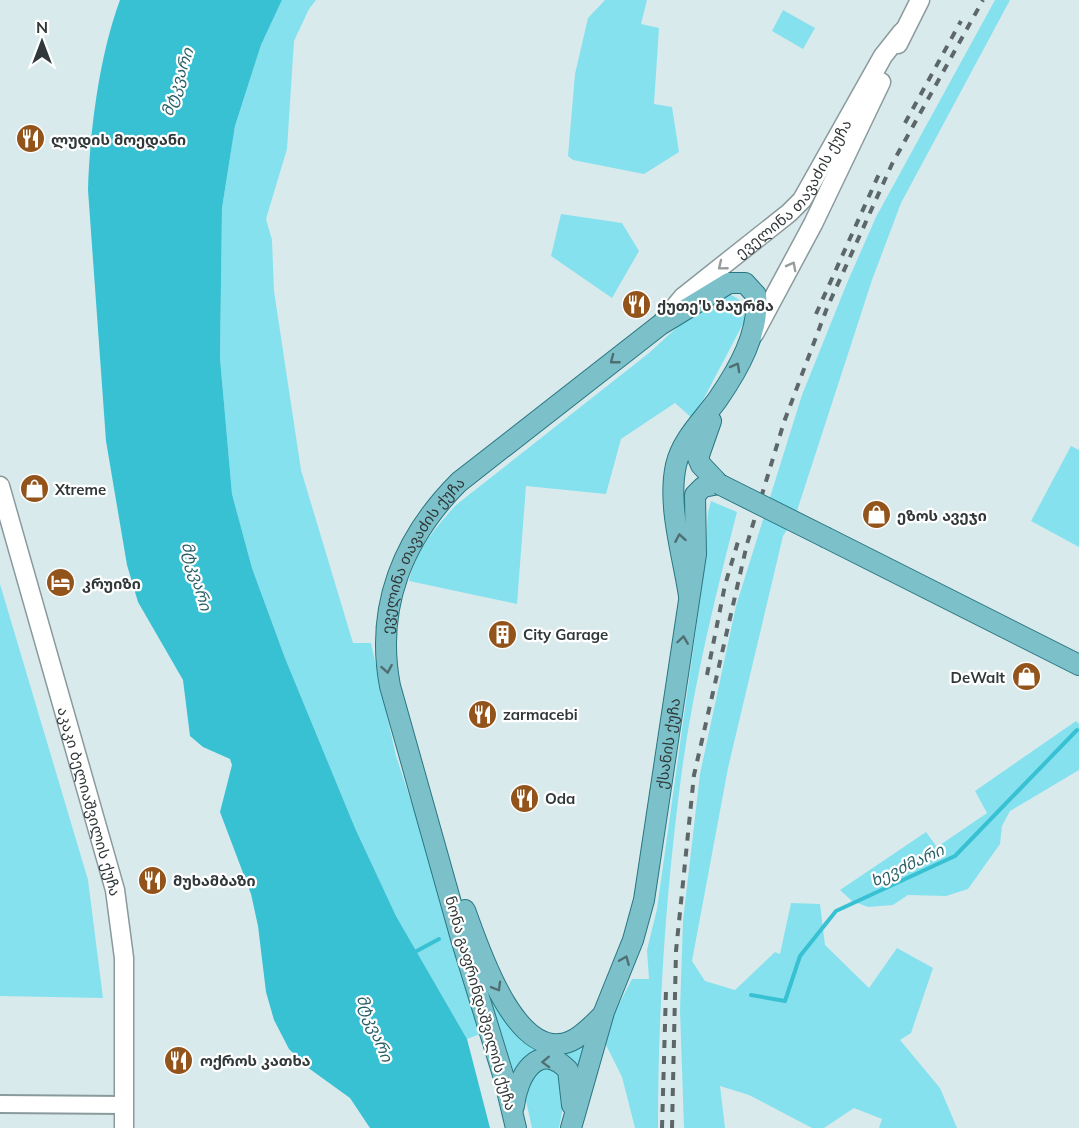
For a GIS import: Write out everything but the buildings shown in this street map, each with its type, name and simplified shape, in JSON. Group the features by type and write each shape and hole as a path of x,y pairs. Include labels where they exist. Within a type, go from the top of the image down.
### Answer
{"main road":[{"name":"ეველინა თავაძის ქუჩა","path":"660,324 684,297 802,200 883,56 902,32 920,0"},
{"name":"ეველინა თავაძის ქუჩა","path":"718,398 813,224 892,59 902,32"},
{"name":"ეველინა თავაძის ქუჩა","path":"445,877 399,719 386,662 385,629 388,610 402,565 428,516 459,482 660,324 699,303 723,286 737,282 745,283 756,295 753,335"},
{"path":"718,398 698,458 701,465 719,484 1079,665"},
{"path":"689,596 674,489 675,470 684,446 718,398"},
{"name":"ქსანის ქუჩა","path":"604,1014 633,940 644,900 697,545 695,495 703,487 719,484"},
{"name":"აკაკი ბელიაშვილის ქუჩა","path":"0,486 115,890 124,958 124,1128"},
{"path":"445,877 465,910 490,976 525,1030 546,1042 564,1043 583,1033 604,1014"},
{"name":"ნონა გაფრინდაშვილის ქუჩა","path":"445,877 514,1121"},
{"path":"572,1126 604,1014"},
{"path":"514,1121 517,1085 525,1070 532,1063 540,1060 556,1061 568,1070 571,1079 572,1126"}],"street":[{"path":"0,1104 124,1105"}],"shaded area":[{"path":"282,0 316,0 309,9 294,41 287,149 266,219 272,240 274,291 301,470 353,643 371,643 396,756 440,889 480,1034 467,1039 396,916 355,828 285,658 252,568 232,494 220,358 222,208 235,126 261,45"},
{"path":"605,0 647,0 641,24 659,28 654,104 672,107 679,152 644,174 573,160 568,156 575,74 588,18"},
{"path":"995,0 1010,0 901,203 872,280 795,517 783,536 728,768 692,961 705,981 735,990 775,952 780,954 791,903 820,904 825,945 869,988 897,948 933,968 911,1033 900,1040 940,1088 957,1128 879,1128 882,1119 854,1108 824,1128 812,1128 749,1095 720,1086 725,1128 684,1128 680,1010 683,921 700,774 736,606 802,395 847,283 876,217"},
{"path":"783,10 815,28 803,49 772,31"},
{"path":"561,214 622,223 639,251 612,298 551,256"},
{"path":"729,294 743,305 744,322 693,419 675,403 621,439 606,494 526,486 517,604 409,581 421,549 456,505 649,353 708,299"},
{"path":"1071,446 1079,450 1079,547 1031,521"},
{"path":"711,501 737,512 706,640 682,770 664,949 658,1128 635,1128 622,1077 602,1037 632,979 649,979 647,950 657,909 703,579 708,512"},
{"path":"0,584 88,880 103,998 0,996"},
{"path":"1076,721 1079,724 1079,770 1010,811 1002,826 1000,844 968,889 946,896 908,895 893,905 868,907 852,901 840,890 926,832 937,847 987,813 975,791"},
{"path":"483,979 518,1032 588,1037 579,1071 523,1061 512,1076"},
{"path":"548,1067 561,1072 566,1091 559,1128 532,1128 524,1092 533,1072"}],"water":[{"name":"მტკვარი","path":"120,0 282,0 261,45 235,126 222,208 220,358 232,494 252,568 285,658 355,828 396,916 467,1039 490,1128 370,1128 350,1098 307,1067 289,1049 274,1020 266,992 258,926 251,894 220,812 232,765 230,759 203,747 190,736 183,680 138,602 127,565 106,441 88,190 91,143 101,69"}],"waterway":[{"name":"ხევძმარი","path":"751,995 785,1001 800,956 836,911 955,856 1077,730"},
{"name":"ხევძმარი","path":"413,953 439,939"}],"railway":[{"path":"672,1128 676,951 694,775 747,544 784,422 827,308 892,164 983,0"},
{"path":"905,123 961,21"},
{"path":"816,314 879,174"},
{"path":"707,675 725,585 740,535"},
{"path":"662,1128 666,990"}],"place":[{"name":"ლუდის მოედანი","path":"30,139"},
{"name":"ქუთე'ს შაურმა","path":"636,305"},
{"name":"Xtreme","path":"34,489"},
{"name":"ეზოს ავეჯი","path":"876,515"},
{"name":"კრუიზი","path":"61,583"},
{"name":"City Garage","path":"502,634"},
{"name":"DeWalt","path":"1026,677"},
{"name":"zarmacebi","path":"482,714"},
{"name":"Oda","path":"524,798"},
{"name":"მუხამბაზი","path":"152,880"},
{"name":"ოქროს კათხა","path":"179,1060"}]}
